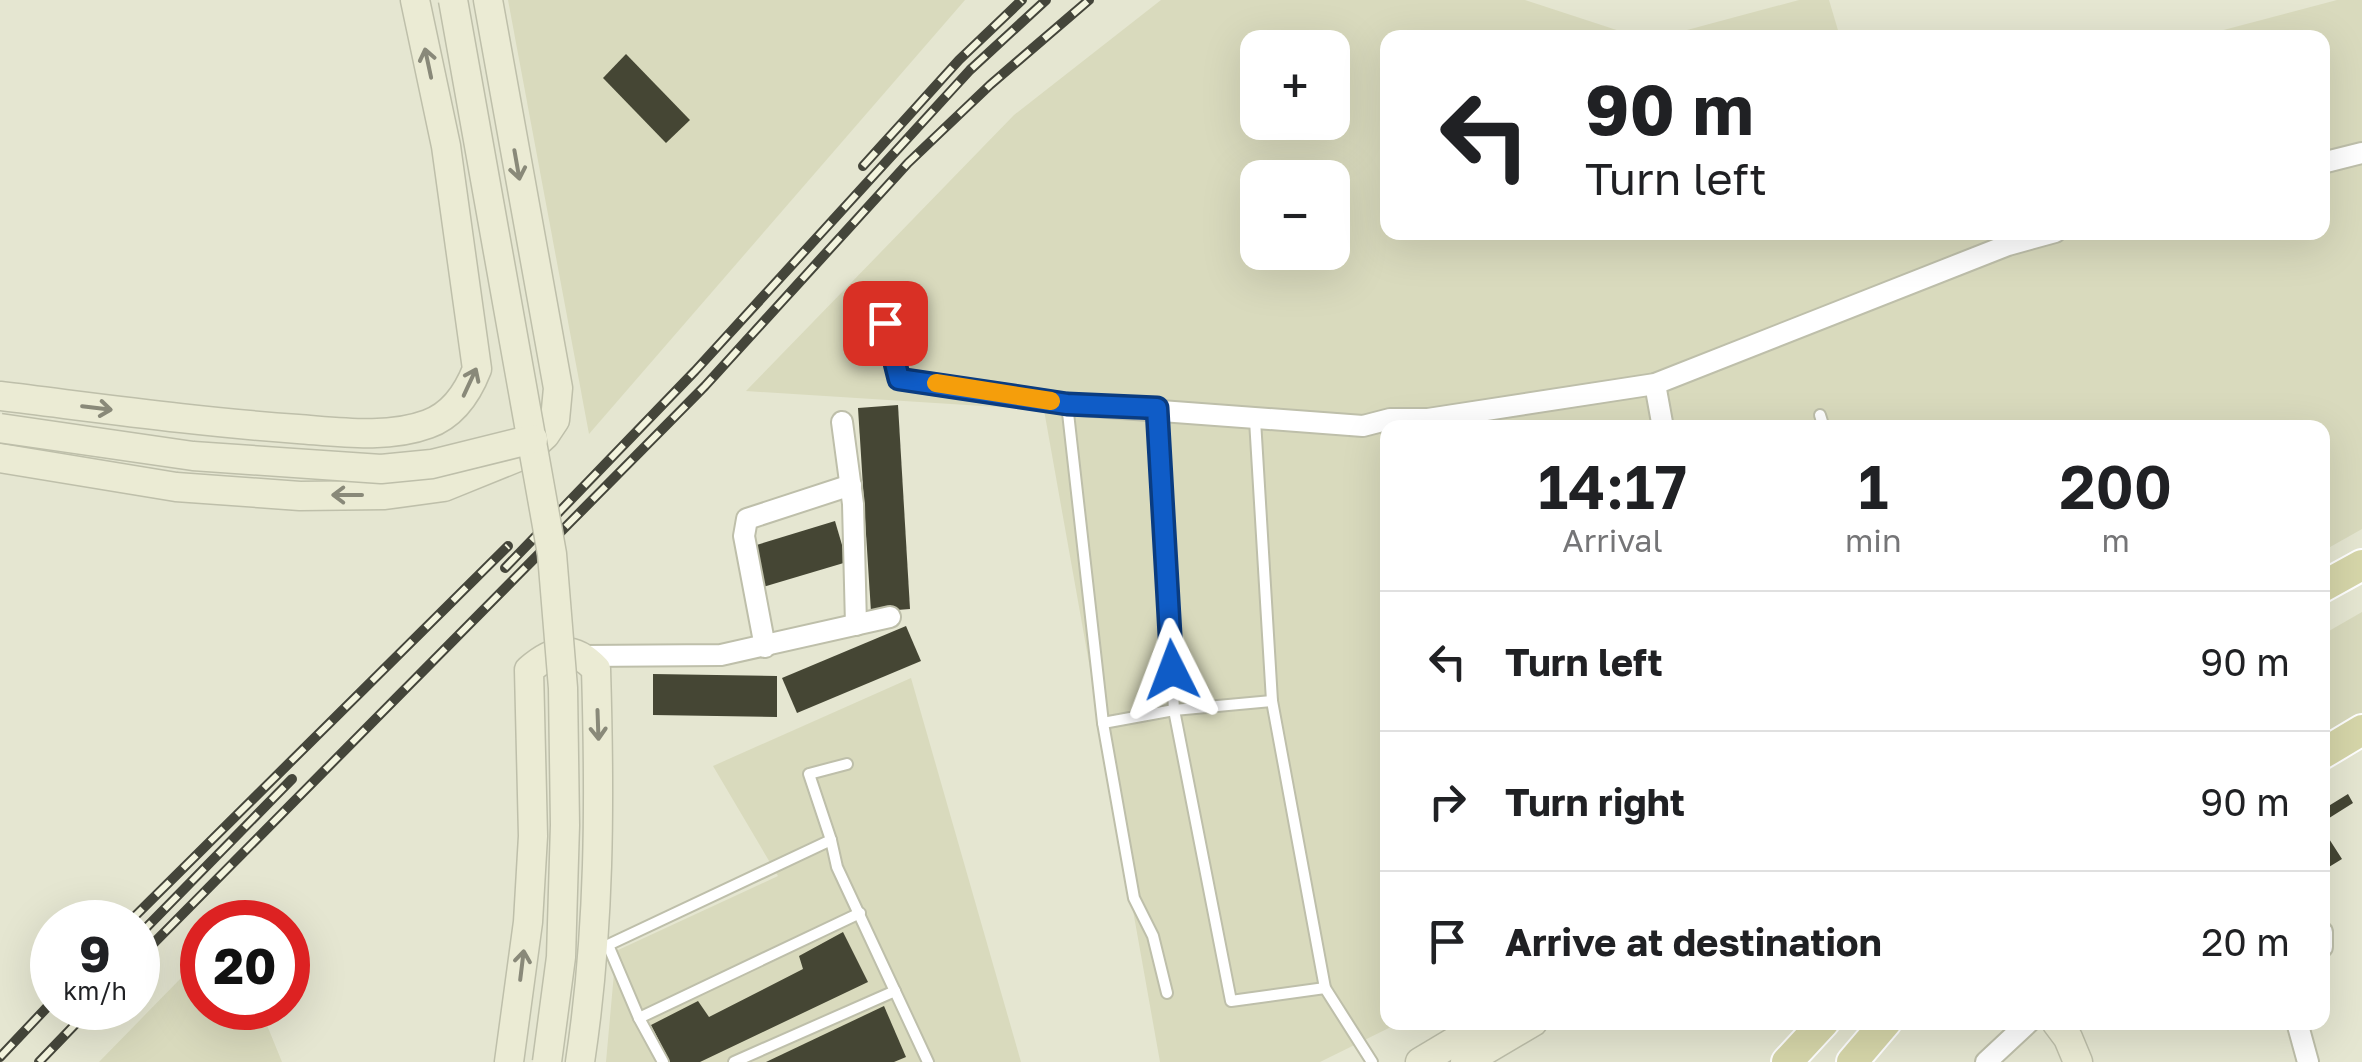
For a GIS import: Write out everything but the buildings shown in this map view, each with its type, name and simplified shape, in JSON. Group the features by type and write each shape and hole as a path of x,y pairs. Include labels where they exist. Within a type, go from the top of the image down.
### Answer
{"main road":[{"path":"2330,582 2362,564"},
{"path":"2330,749 2362,730"},
{"path":"1787,1062 1817,1030"},
{"path":"1852,1062 1879,1030"}],"street":[{"path":"0,396 237,424 354,433 410,429 432,423 468,392 477,369 446,146 415,0"},
{"path":"453,0 552,554 563,708 566,825 561,957 546,1062"},
{"path":"0,458 176,487 385,495 444,487 523,455 545,435 555,420 558,388 488,0"},
{"path":"2330,161 2362,153"},
{"path":"1384,420 1428,420 1655,384 2024,240"},
{"path":"885,323 899,379 1067,404 1364,426 1380,421"},
{"path":"1655,384 1662,420"},
{"path":"842,422 851,485 856,625"},
{"path":"432,423 444,487"},
{"path":"0,428 193,456 381,469 432,464 532,438"},
{"path":"765,647 744,536 747,520 851,485"},
{"path":"509,1062 528,922 533,836 530,670 553,654 570,652 584,656 721,655 890,617"},
{"path":"580,1062 590,996 600,818 596,669 584,656"},
{"path":"1420,1062 1474,1030"},
{"path":"1465,1062 1520,1030"},
{"path":"1986,1062 2020,1030"},
{"path":"2062,1030 2078,1062"},
{"path":"2299,1030 2308,1062"}],"lane":[{"path":"1067,404 1103,724 1134,898 1152,936 1167,993"},
{"path":"1157,408 1174,710 1231,1001 1325,988"},
{"path":"1820,415 1822,420"},
{"path":"1255,420 1272,701 1325,988 1372,1062"},
{"path":"1103,724 1174,710 1272,701"},
{"path":"848,764 808,774 837,867 925,1061"},
{"path":"664,1062 639,1018 608,945 830,840"},
{"path":"639,1018 860,913"},
{"path":"734,1062 895,990"}],"shaded area":[{"path":"508,0 965,0 589,434"},
{"path":"1161,0 1525,0 1617,30 1380,30 1380,240 2330,240 2330,30 2223,30 2337,0 2362,0 2362,529 2330,547 2330,420 1380,420 1380,1030 1385,1030 1320,1062 1160,1062 1044,410 746,391 1014,115"},
{"path":"1799,0 1829,0 1838,30 1687,30"},
{"path":"2362,612 2362,717 2330,736 2330,630"},
{"path":"911,678 1021,1062 606,1062 616,951 778,876 713,766"},
{"path":"180,979 180,1030 269,1030 282,1062 99,1062 130,1030 160,1030 160,1000"}],"railway":[{"path":"863,166 959,60 1022,0"},
{"path":"505,568 695,371 970,70 1046,0"},
{"path":"160,937 705,386 908,163 990,85 1089,0"},
{"path":"151,900 508,546"},
{"path":"160,914 292,779"},
{"path":"0,1057 30,1025"},
{"path":"39,1062 70,1030"}],"slow traffic":[{"path":"936,383 1051,401"}],"route":[{"path":"885,323 899,379 1067,404 1157,408 1172,670"}]}
